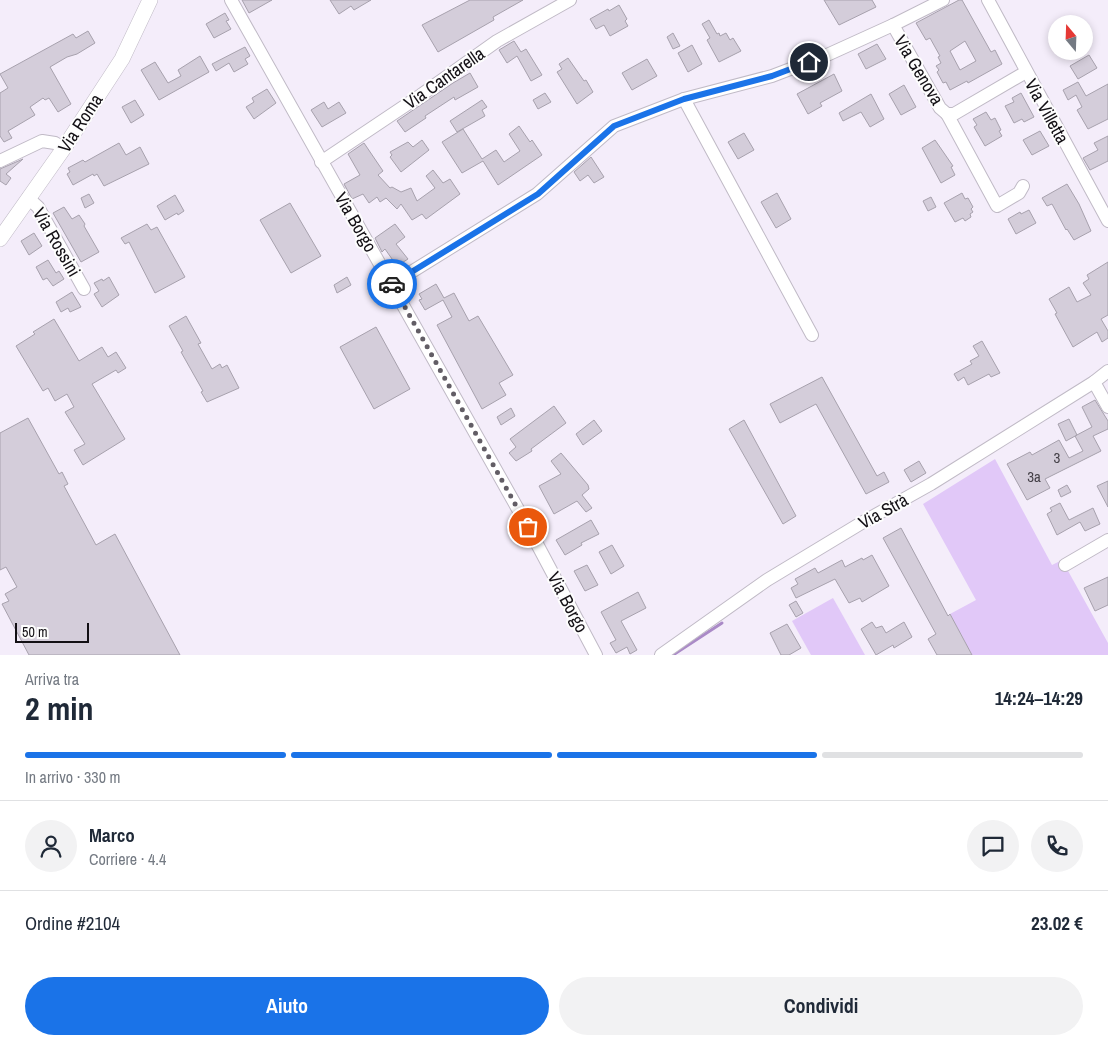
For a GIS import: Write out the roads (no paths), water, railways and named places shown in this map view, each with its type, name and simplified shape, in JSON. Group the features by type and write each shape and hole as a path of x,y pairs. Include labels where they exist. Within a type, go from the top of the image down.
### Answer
{"main road":[{"name":"Via Roma","path":"0,239 64,148 122,59 150,0"}],"street":[{"name":"Via Borgo","path":"231,0 528,527 596,655"},
{"name":"Via Cantarella","path":"321,162 497,41 570,0"},
{"path":"392,284 538,194 614,126 684,99 772,76 827,55 943,0"},
{"name":"Via Villetta","path":"988,0 1108,221"},
{"name":"Via Genova","path":"893,25 940,108 947,114 954,114 1026,72"},
{"path":"684,99 812,335"},
{"path":"947,114 997,206 1019,193 1023,186"},
{"path":"0,161 42,140 55,142 64,148"},
{"name":"Via Rossini","path":"28,198 38,207 84,289"},
{"name":"Via Strà","path":"661,655 767,580 863,522 931,484 1094,382 1108,371"},
{"path":"1094,382 1108,407"},
{"path":"1065,565 1108,540"}],"waterway":[{"path":"673,655 722,623"}]}
